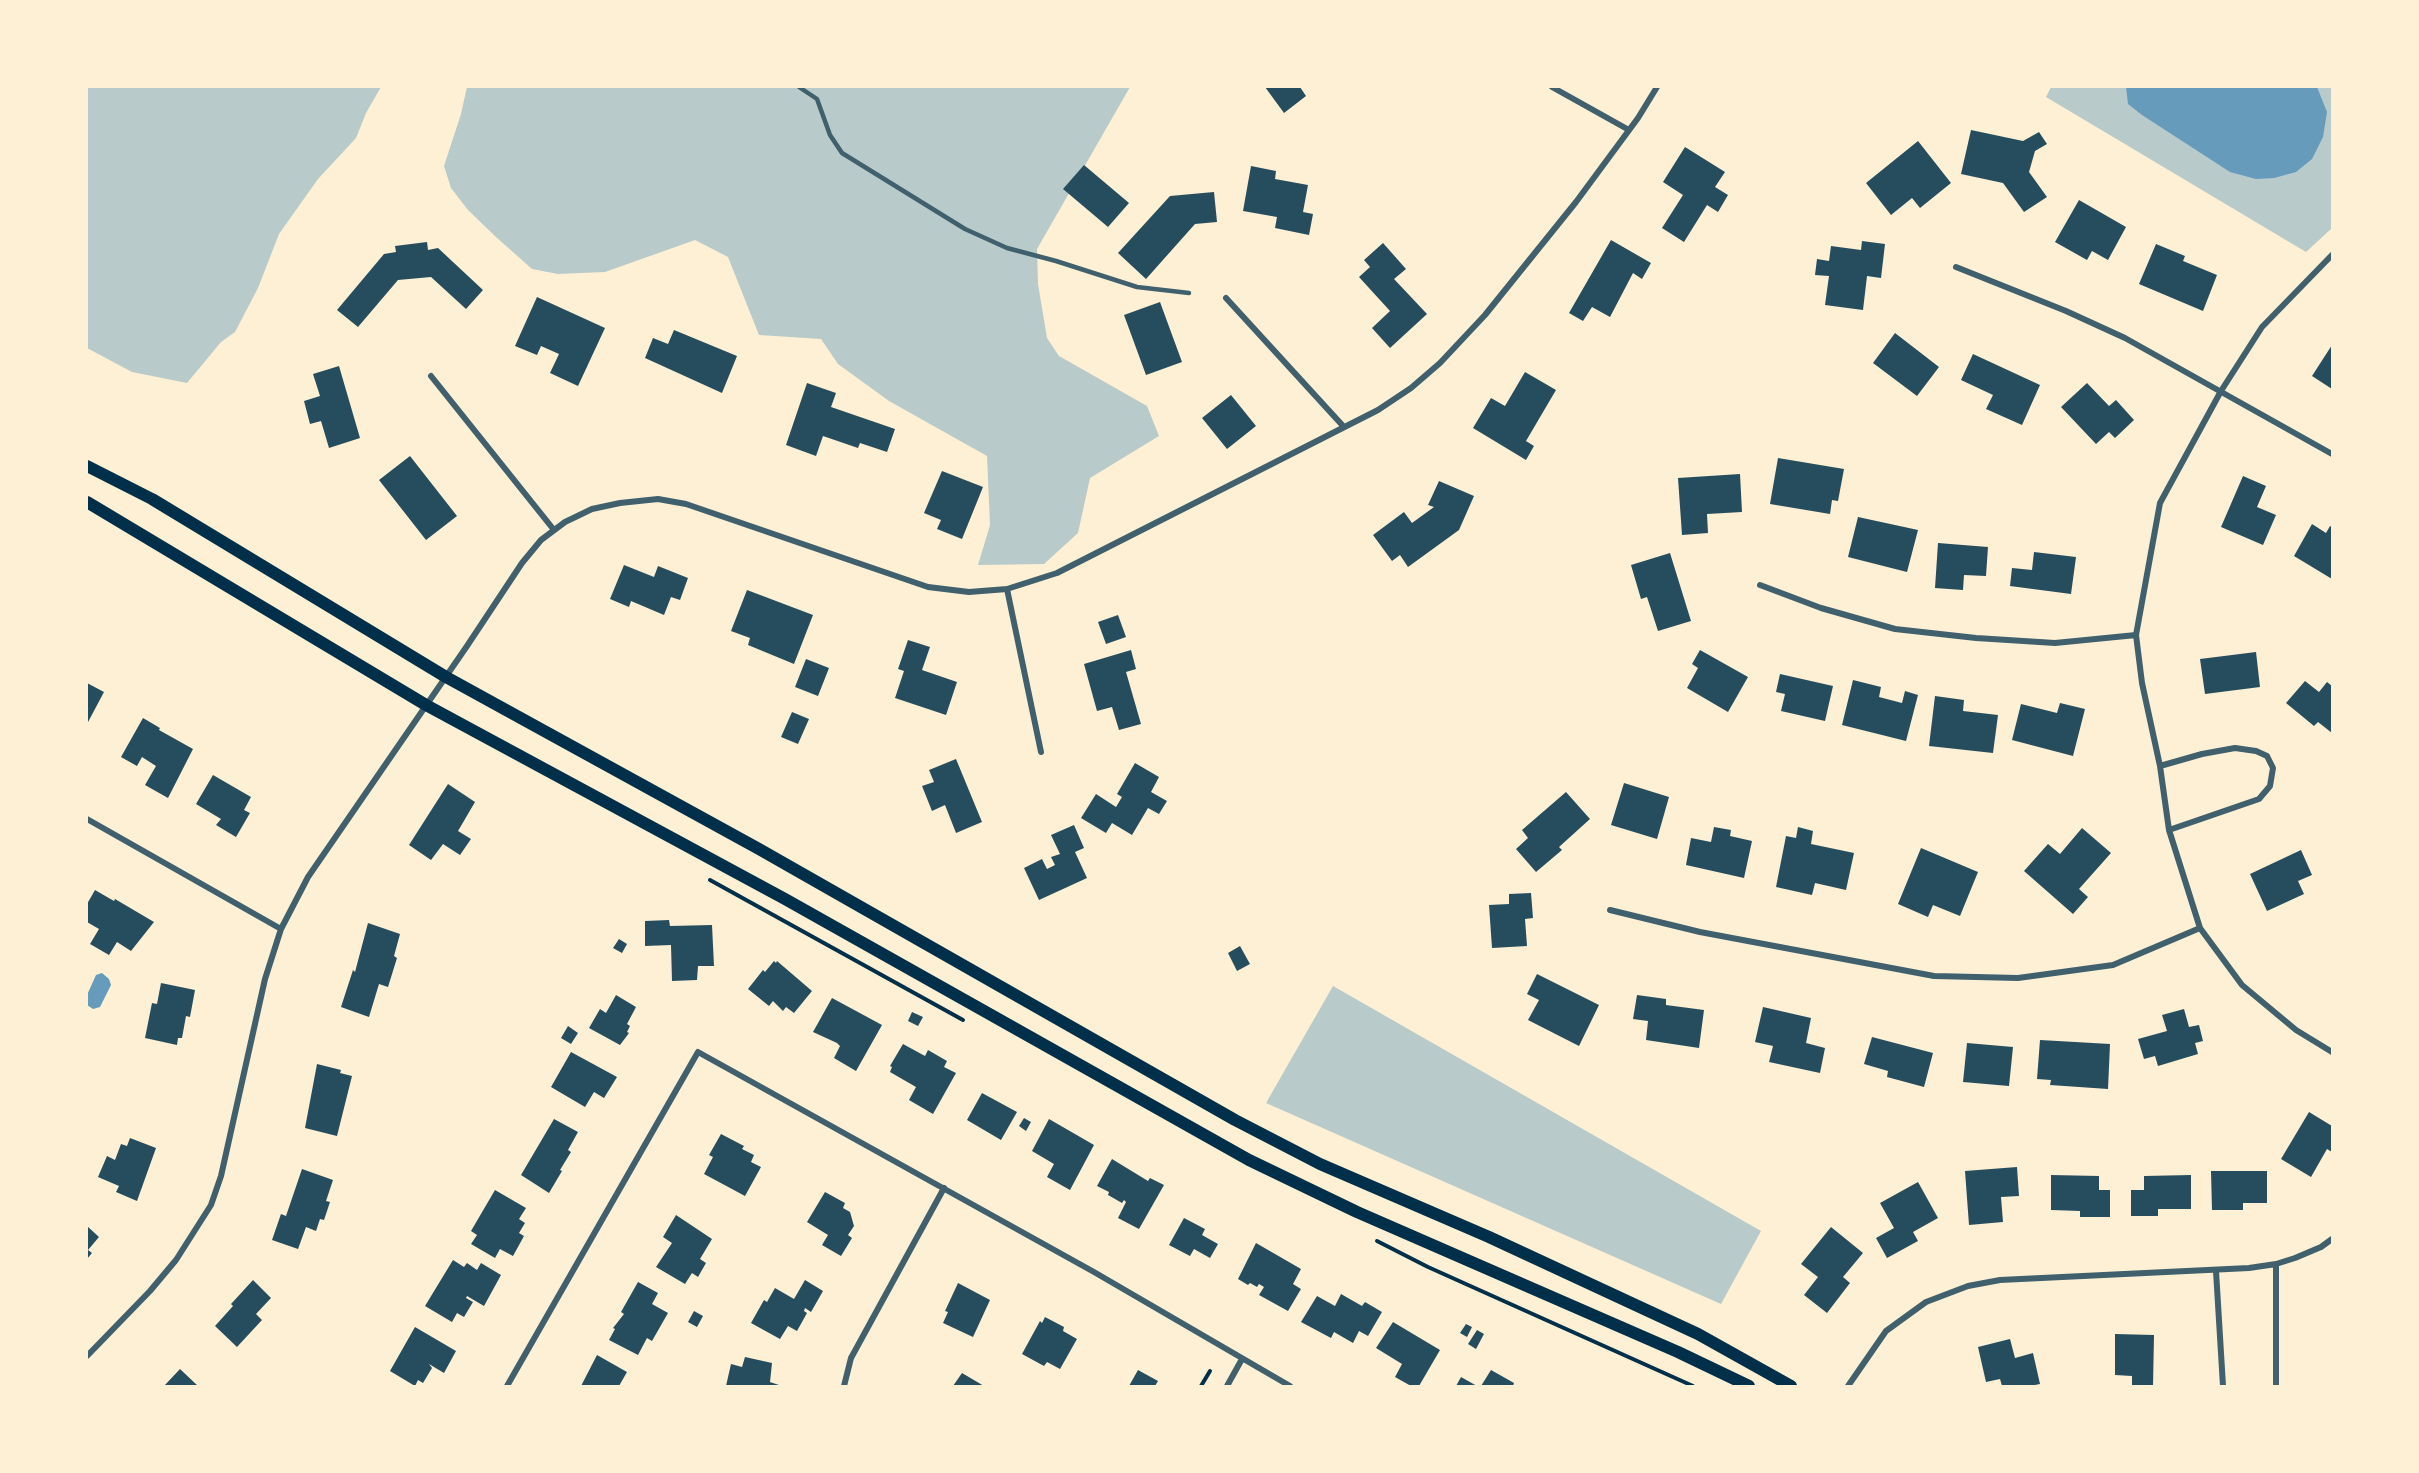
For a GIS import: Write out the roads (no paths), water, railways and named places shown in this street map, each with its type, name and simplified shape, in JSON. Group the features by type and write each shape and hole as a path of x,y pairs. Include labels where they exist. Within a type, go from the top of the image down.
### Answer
{"main road":[{"path":"87,466 152,499 446,677 759,849 1235,1120 1320,1164 1489,1238 1698,1334 1791,1386"},
{"path":"87,502 426,705 795,904 1289,1180 1678,1352 1749,1386"}],"street":[{"path":"1552,87 1629,130"},
{"path":"87,1356 150,1291 176,1260 211,1204 221,1176 265,979 281,930 308,877 522,563 541,540 565,522 592,509 620,502 658,499 686,504 928,586 969,592 1008,589 1057,573 1344,427 1411,388 1440,363 1485,315 1576,202 1629,130 1657,87"},
{"path":"2332,255 2262,327 2221,391 2160,503 2136,635 2142,683 2160,766 2169,830 2199,928 2242,985 2296,1030 2332,1052"},
{"path":"1956,267 2066,311 2125,338 2332,454"},
{"path":"1226,298 1344,427"},
{"path":"431,376 554,530"},
{"path":"1760,585 1821,608 1894,629 1976,638 2055,643 2136,635"},
{"path":"1008,589 1041,752"},
{"path":"2160,766 2202,754 2235,748 2261,753 2266,756 2273,768 2270,786 2259,799 2169,830"},
{"path":"87,819 281,930"},
{"path":"1610,909 1710,934 1934,976 2018,978 2113,965 2199,928"},
{"path":"507,1386 698,1052 1094,1272 1290,1386"},
{"path":"844,1386 851,1358 944,1188"},
{"path":"1848,1386 1886,1330 1926,1302 1968,1286 2000,1280 2216,1271 2276,1264 2321,1246 2332,1239"},
{"path":"2276,1264 2276,1386"},
{"path":"2216,1271 2223,1386"},
{"path":"1227,1386 1242,1359"}],"lane":[{"path":"799,87 818,99 830,135 842,153 965,229 1007,248 1137,287 1190,293"}],"water":[{"path":"2126,87 2317,87 2327,112 2323,137 2312,159 2296,172 2274,178 2256,179 2230,172 2142,115 2128,104"},
{"path":"102,973 109,979 111,985 100,1007 93,1009 87,1005 87,995 96,975"}]}
